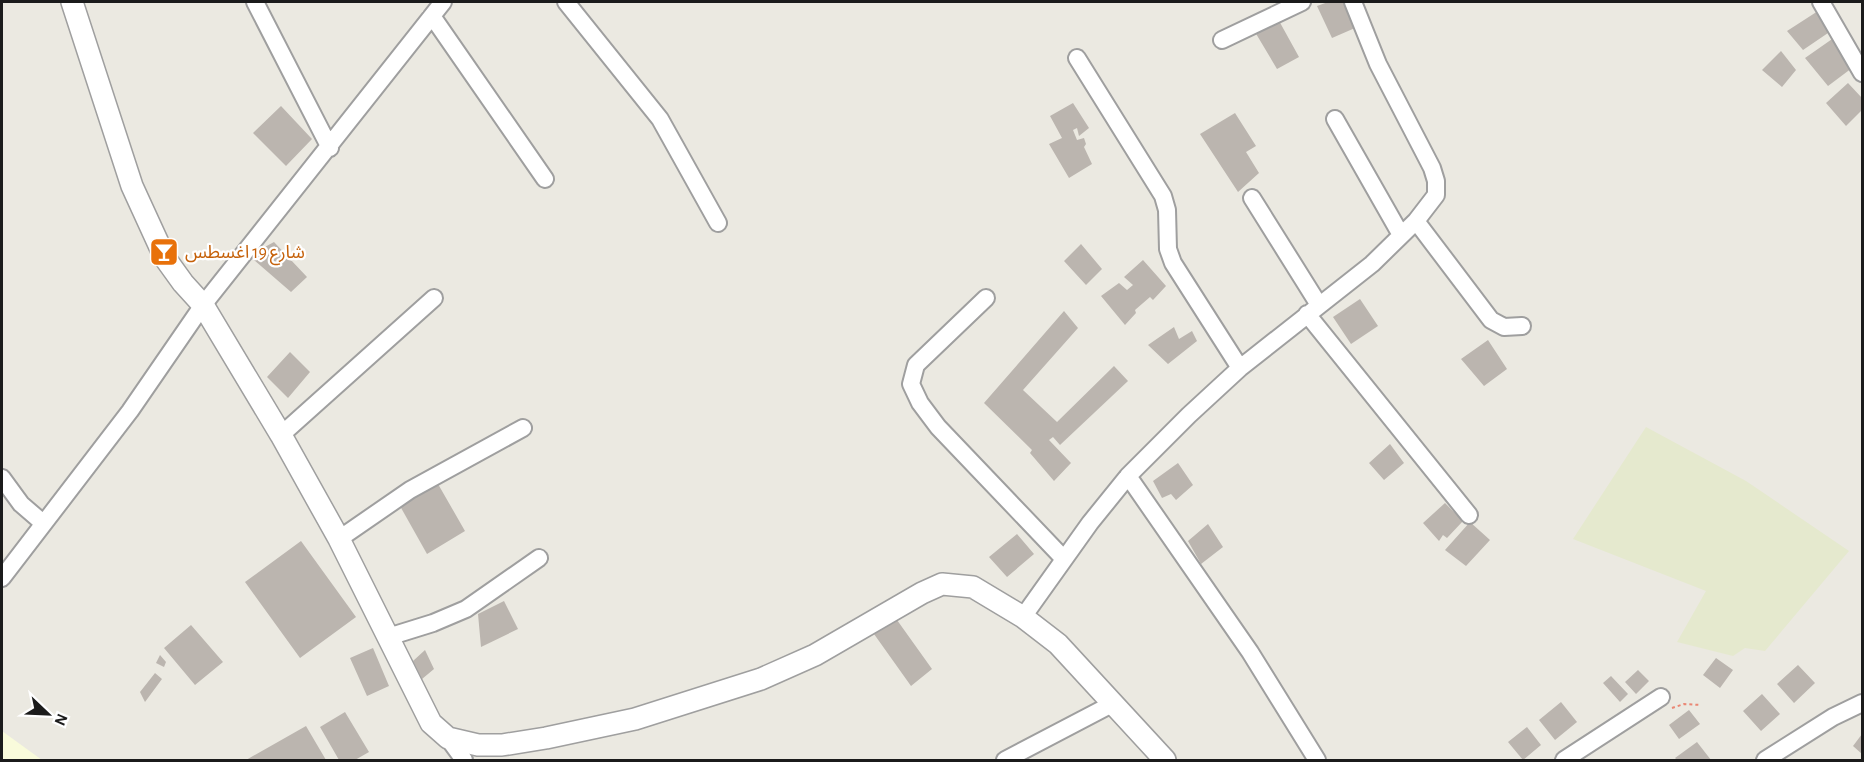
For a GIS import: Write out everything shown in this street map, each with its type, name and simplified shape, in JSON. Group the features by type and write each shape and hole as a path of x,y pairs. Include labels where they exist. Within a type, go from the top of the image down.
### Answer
{"street":[{"path":"72,2 132,186 165,258 183,283 203,304 281,435 339,539 431,723 448,738 464,760"},
{"path":"255,2 330,148"},
{"path":"4,569 43,523 130,411 203,304 330,148 443,2"},
{"path":"566,2 660,119 718,223"},
{"path":"1222,40 1302,2"},
{"path":"1023,616 1128,476 1240,368 1372,264 1416,221 1436,195 1436,181 1378,64 1353,2"},
{"path":"1821,2 1863,73"},
{"path":"432,16 545,179"},
{"path":"1077,58 1158,186 1167,210 1168,249 1173,263 1240,368"},
{"path":"1335,119 1401,235"},
{"path":"1251,198 1313,309 1469,515"},
{"path":"1416,221 1491,321 1504,327 1522,326"},
{"path":"986,297 916,365 911,384 920,403 938,427 1064,559"},
{"path":"281,435 434,298"},
{"path":"339,539 410,490 523,429"},
{"path":"1128,476 1250,652 1317,760"},
{"path":"2,478 21,504 43,523"},
{"path":"388,637 433,623 466,609 539,558"},
{"path":"448,738 478,745 502,744 635,719 761,679 815,655 922,593 942,584 973,587 1023,616 1058,644 1165,760"},
{"path":"1564,760 1661,697"},
{"path":"1005,760 1114,703"},
{"path":"1766,760 1833,717 1863,703"}],"shaded area":[{"path":"1646,427 1746,481 1849,551 1765,651 1745,648 1733,656 1677,642 1706,591 1573,539"},
{"path":"2,731 42,760 2,760"}],"building":[{"path":"1328,2 1346,2 1355,28 1332,38 1317,6"},
{"path":"1818,11 1828,33 1803,50 1787,31"},
{"path":"1278,19 1299,57 1277,69 1255,32"},
{"path":"1835,37 1852,68 1828,86 1805,58"},
{"path":"1781,51 1796,70 1782,87 1762,70"},
{"path":"1848,83 1862,98 1862,110 1846,126 1826,103"},
{"path":"1073,103 1089,128 1079,136 1077,128 1073,130 1077,140 1084,138 1086,144 1084,147 1092,164 1069,178 1049,144 1062,138 1050,116"},
{"path":"281,106 312,139 286,166 253,133"},
{"path":"1235,113 1256,146 1246,152 1259,173 1238,192 1200,134"},
{"path":"274,242 307,277 291,292 254,260 263,248"},
{"path":"1081,244 1102,269 1086,285 1064,261"},
{"path":"1143,260 1166,286 1153,300 1150,297 1135,310 1136,313 1125,325 1101,296 1119,283 1127,290 1133,285 1124,277"},
{"path":"1360,299 1378,326 1351,344 1333,317"},
{"path":"1064,311 1078,328 1023,390 1057,422 1114,366 1128,381 1060,445 1053,437 1049,440 1071,463 1054,481 1030,453 1032,450 984,403"},
{"path":"1174,327 1179,339 1192,331 1197,341 1168,364 1148,345"},
{"path":"1488,340 1507,369 1484,386 1461,359"},
{"path":"290,352 310,372 288,398 267,377"},
{"path":"1390,444 1404,463 1384,480 1369,463"},
{"path":"1178,463 1193,485 1176,500 1171,494 1162,498 1153,481"},
{"path":"438,484 465,531 427,554 400,506"},
{"path":"1445,503 1463,521 1447,538 1443,535 1439,541 1423,523"},
{"path":"1470,522 1490,540 1466,566 1445,550"},
{"path":"1208,524 1223,547 1201,564 1188,541"},
{"path":"1017,534 1034,554 1007,577 989,557"},
{"path":"301,541 356,617 300,658 245,582"},
{"path":"504,601 518,629 481,647 478,614"},
{"path":"897,620 932,669 911,686 874,634"},
{"path":"191,625 223,662 195,685 164,648"},
{"path":"373,648 389,686 367,696 350,658"},
{"path":"425,650 434,669 422,679 413,661"},
{"path":"160,655 166,662 164,667 156,663"},
{"path":"1716,658 1733,670 1720,688 1703,675"},
{"path":"1798,665 1815,683 1794,703 1777,684"},
{"path":"1638,670 1649,681 1636,694 1625,682"},
{"path":"155,673 162,679 145,702 140,692"},
{"path":"1611,676 1628,694 1620,702 1603,683"},
{"path":"1762,694 1780,714 1761,731 1743,711"},
{"path":"1561,702 1577,722 1555,740 1539,720"},
{"path":"1689,710 1700,724 1679,739 1669,725"},
{"path":"345,712 369,752 355,760 339,760 320,727"},
{"path":"306,726 326,760 246,760"},
{"path":"1527,727 1541,745 1523,760 1508,742"},
{"path":"1862,734 1862,754 1853,746"},
{"path":"1697,742 1711,760 1677,760 1675,758"}],"place":[{"name":"شارع 19 اغسطس","path":"164,252"}]}
